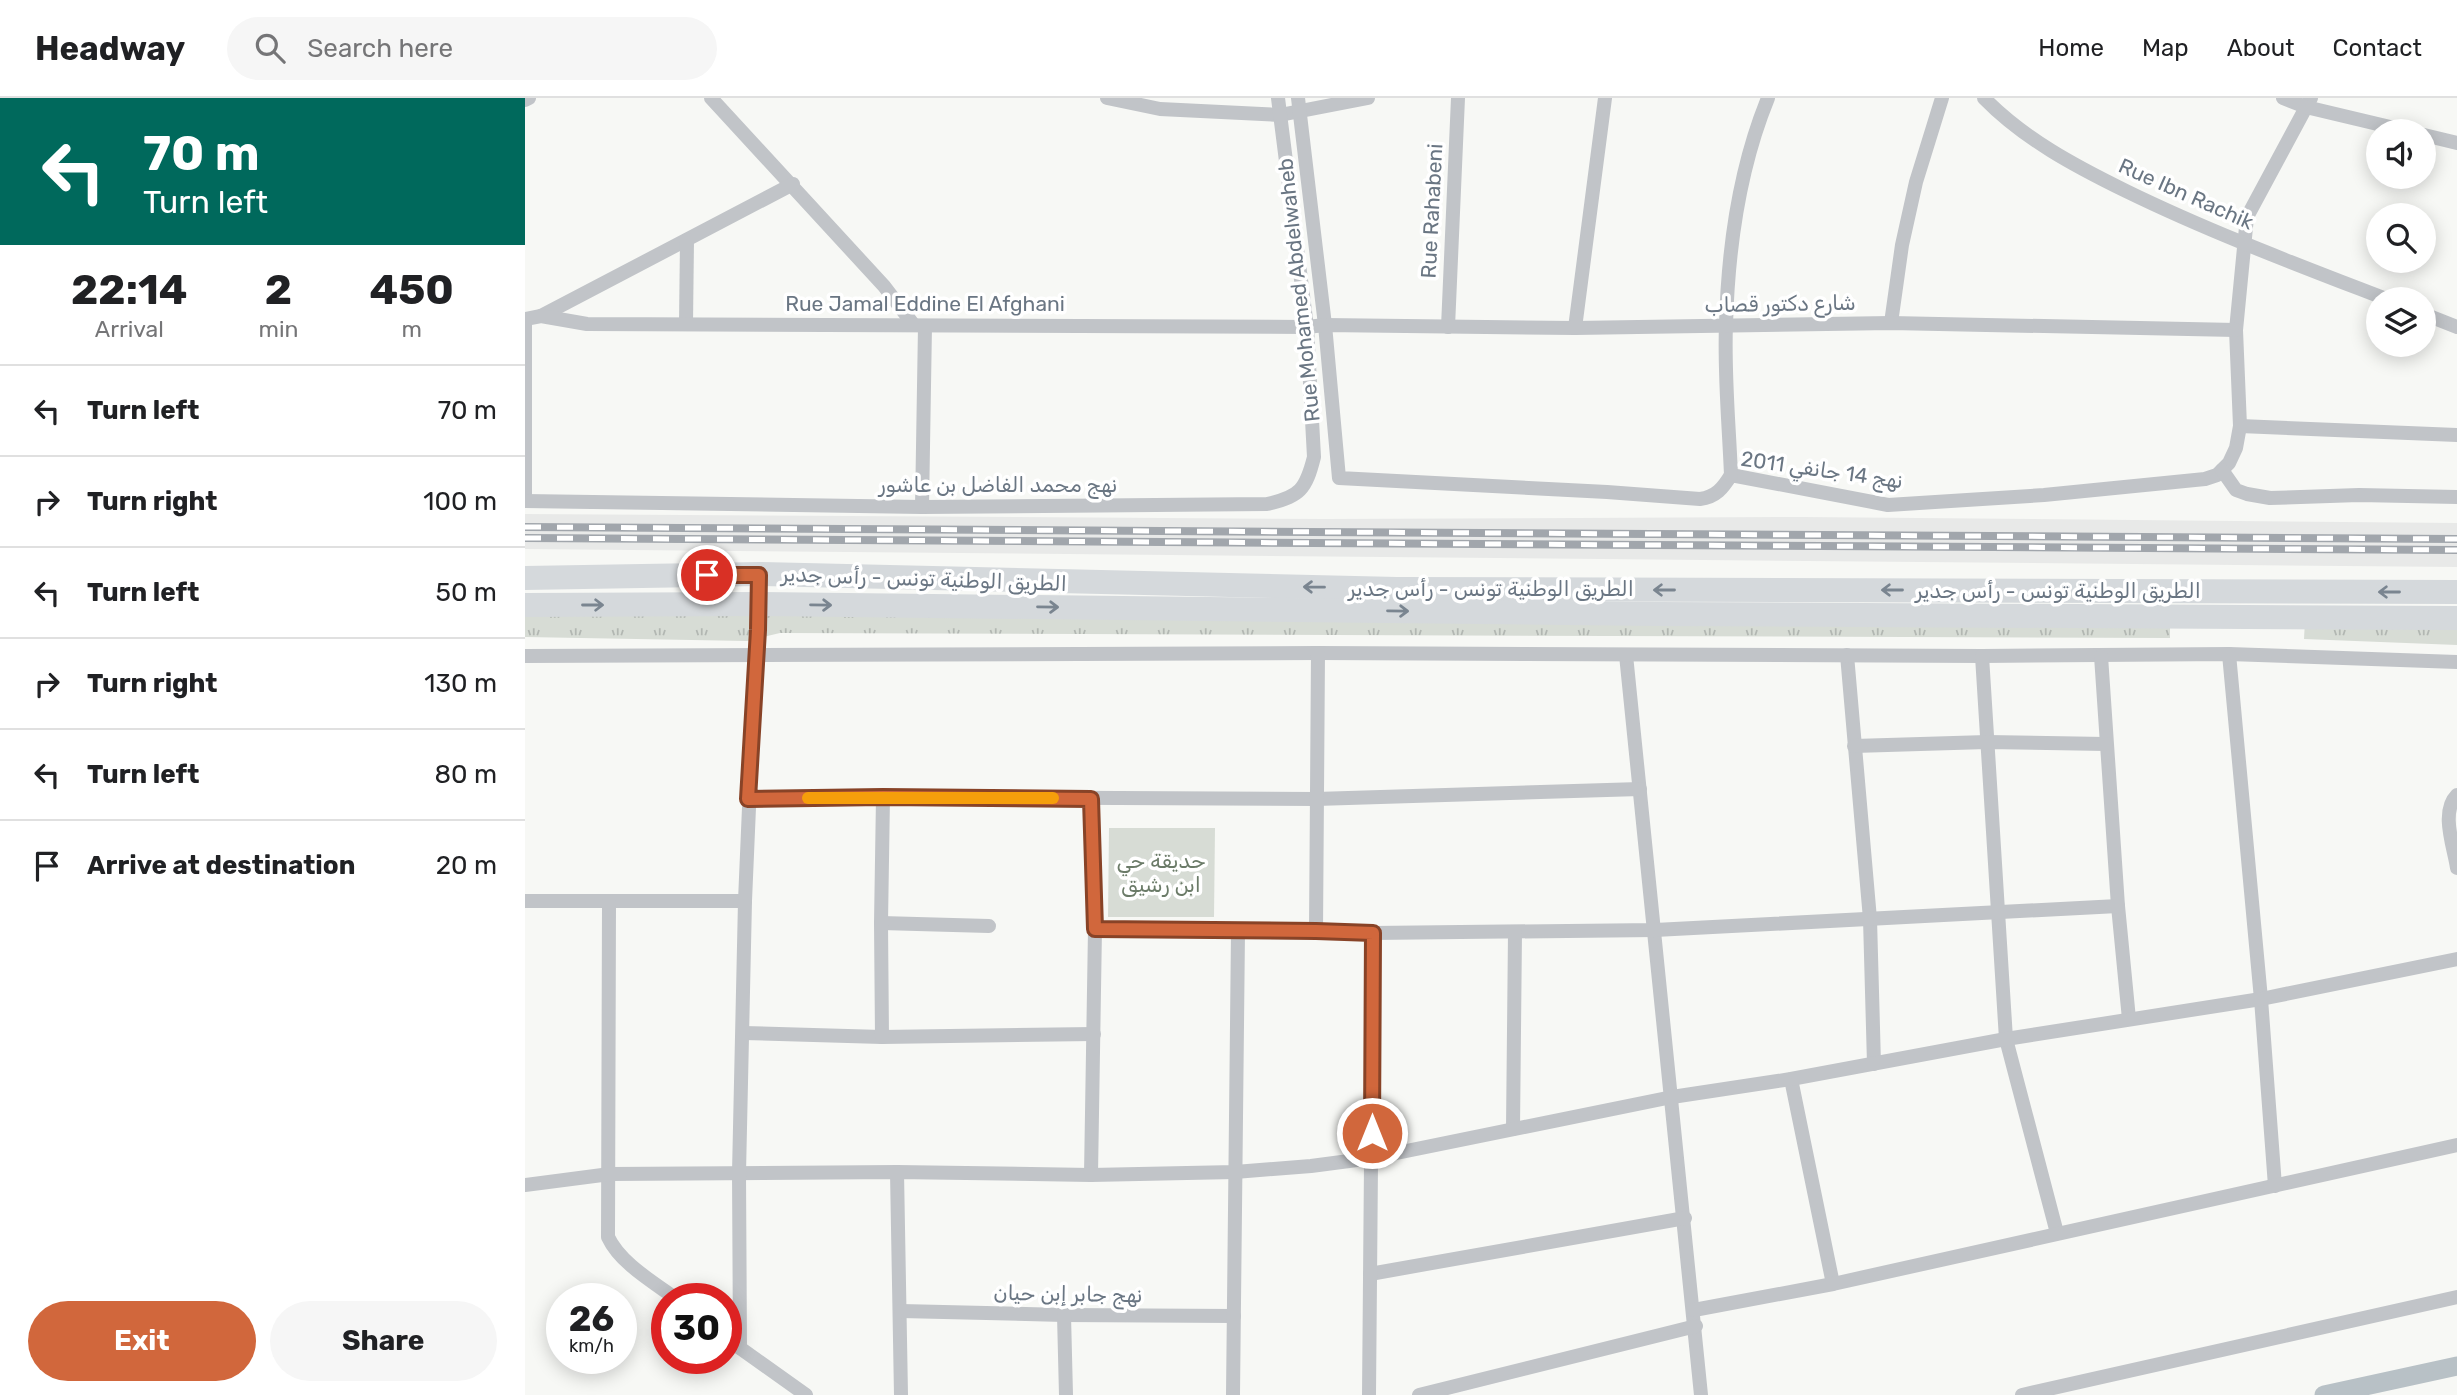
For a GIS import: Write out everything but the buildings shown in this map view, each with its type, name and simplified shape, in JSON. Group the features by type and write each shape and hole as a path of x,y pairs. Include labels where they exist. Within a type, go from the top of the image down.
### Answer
{"highway":[{"name":"الطريق الوطنية تونس - رأس جدير","path":"525,578 759,575 1397,589 2457,592"},
{"name":"الطريق الوطنية تونس - رأس جدير","path":"525,605 758,604 1658,614 2457,618"}],"street":[{"path":"711,98 793,184 919,325 922,507"},
{"path":"1107,98 1160,109 1280,115 1299,105 1368,98"},
{"name":"نهج محمد الفاضل بن عاشور","path":"525,501 922,507 1267,504 1283,501 1301,492 1314,457 1307,327 1278,98"},
{"name":"Rue Rahabeni","path":"1448,327 1458,98"},
{"path":"1575,328 1605,98"},
{"path":"1731,475 1726,326 1736,214 1748,156 1767,98"},
{"path":"1891,323 1902,245 1916,182 1942,98"},
{"name":"Rue Ibn Rachik","path":"1984,98 2020,130 2052,151 2163,209 2366,291"},
{"path":"2283,98 2309,102 2366,119"},
{"path":"2309,102 2247,216 2236,330 2240,426 2233,456 2222,470 2236,490 2270,498 2358,495 2457,497"},
{"name":"Rue Mohamed Abdelwaheb","path":"1299,105 1325,325 1339,478"},
{"path":"2436,138 2457,143"},
{"path":"541,316 793,184"},
{"path":"686,324 687,240"},
{"name":"Rue Jamal Eddine El Afghani","path":"525,319 541,316 587,324 1325,325"},
{"path":"525,319 525,501"},
{"path":"2436,319 2457,327"},
{"name":"شارع دكتور قصاب","path":"1325,325 1575,328 1891,323 2236,330"},
{"path":"2240,426 2457,435"},
{"name":"نهج 14 جانفي 2011","path":"1339,478 1607,492 1679,500 1710,498 1719,492 1731,475 1888,505 2044,495 2205,479 2222,470"},
{"path":"740,1283 739,1173 745,901 759,575"},
{"path":"1316,931 1318,653"},
{"path":"525,656 2229,654 2457,662"},
{"path":"2229,654 2261,999 2275,1186"},
{"path":"1626,655 1701,1395"},
{"path":"1847,655 1870,919 1874,1064"},
{"path":"1982,656 2006,1039 2057,1233"},
{"path":"2101,656 2118,906 2129,1019"},
{"path":"1854,746 1987,742 2106,744"},
{"path":"748,799 1316,799 1640,789"},
{"path":"2457,795 2451,803 2449,818 2457,868"},
{"path":"882,1037 883,797"},
{"path":"1091,799 1095,929 1091,1175"},
{"path":"525,901 745,901"},
{"path":"609,902 610,1174 607,1227 612,1245 656,1283"},
{"path":"1095,929 1373,933 1655,929 2118,906"},
{"path":"881,923 989,926"},
{"path":"1233,1395 1238,932"},
{"path":"1513,1129 1515,932"},
{"path":"1369,1395 1373,933"},
{"path":"525,1185 610,1174 897,1172 1091,1175 1235,1172 1311,1166 1372,1158 1672,1097 1791,1079 2006,1039 2261,999 2457,959"},
{"path":"743,1033 882,1037 1094,1034"},
{"path":"1791,1079 1833,1284"},
{"path":"1694,1310 1833,1284 2457,1144"},
{"path":"897,1172 901,1395"},
{"path":"1370,1274 1685,1218"},
{"path":"2022,1395 2457,1297"},
{"name":"نهج جابر إبن حيان","path":"901,1311 1234,1316"},
{"path":"1065,1315 1066,1395"},
{"path":"1419,1395 1696,1326"},
{"path":"742,1349 806,1395"}],"shaded area":[{"path":"525,514 1325,519 1803,517 2457,523 2457,567 525,549"}],"green space":[{"path":"525,612 2170,622 2170,638 780,633 747,641 525,637"},
{"path":"2305,620 2457,620 2457,645 2304,639"},
{"name":"حديقة حي ابن رشيق","path":"1109,828 1215,828 1214,917 1108,917"}],"waterway":[{"path":"2324,1395 2457,1366"}],"railway":[{"path":"525,527 2457,539"},
{"path":"525,538 2457,550"}],"slow traffic":[{"path":"808,798 1053,798"}],"route":[{"path":"707,575 759,575 748,799 1091,799 1095,929 1373,933 1372,1133"}]}
